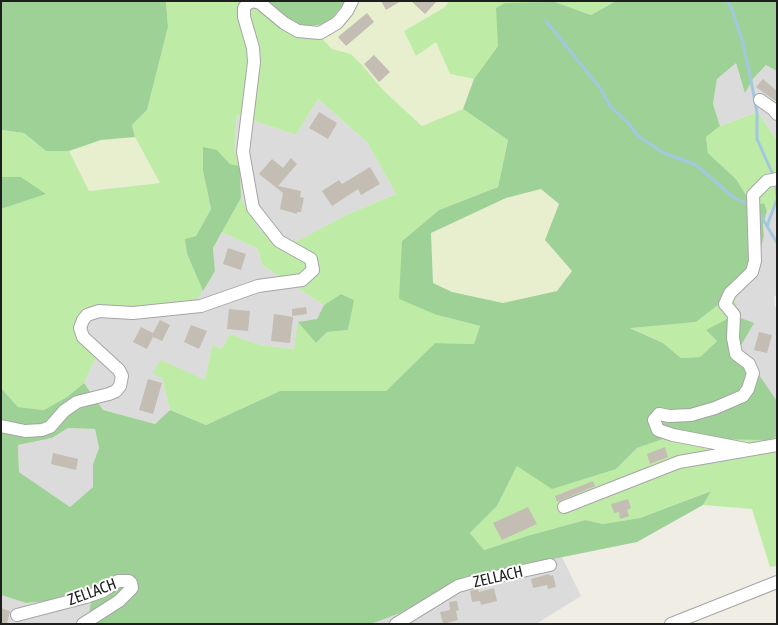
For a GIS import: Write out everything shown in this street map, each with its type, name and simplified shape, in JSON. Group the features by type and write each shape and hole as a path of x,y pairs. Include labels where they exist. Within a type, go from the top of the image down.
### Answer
{"street":[{"path":"1,426 25,431 42,430 50,427 64,411 77,402 108,394 116,391 120,386 122,376 119,370 83,337 80,328 87,314 99,311 133,313 201,306 258,286 302,280 313,270 311,259 279,241 253,208 243,152 254,62 253,48 244,17 244,8 253,1 260,3 284,23 298,31 320,33 337,23 347,11 352,1"},
{"path":"760,100 777,114"},
{"path":"746,449 673,435 658,430 654,420 659,414 669,416 691,415 715,408 743,396 748,389 753,373 749,364 736,354 732,338 734,315 725,304 730,293 752,272 755,261 753,195 767,181 777,180"},
{"path":"564,507 679,462 777,445"},
{"name":"ZELLACH","path":"396,624 458,586 550,565"},
{"name":"ZELLACH","path":"17,615 86,597 118,582 129,581 131,583 132,588 119,601 83,624"},
{"path":"671,624 777,582"}],"shaded area":[{"path":"736,62 740,77 753,79 767,64 777,71 777,141 758,112 720,126 713,104 717,79"},
{"path":"318,99 367,142 396,194 346,215 297,241 260,231 241,198 240,166 234,148 237,115 296,135"},
{"path":"777,207 777,294 774,297 775,307 777,308 777,401 740,347 735,296 764,236 763,225 767,211"},
{"path":"222,232 258,249 262,265 324,305 317,319 294,349 260,345 230,334 222,349 212,345 205,380 162,378 170,410 155,424 103,410 84,383 97,355 75,322 84,307 137,309 195,301 215,271 213,248"},
{"path":"68,428 95,429 99,448 93,464 93,487 70,507 19,472 18,445 52,438"},
{"path":"562,557 581,596 536,624 371,624 400,613 464,577"},
{"path":"93,589 89,614 77,624 1,624 1,595 26,603 59,600"}],"green space":[{"path":"1,1 166,1 168,27 147,110 132,125 135,137 101,140 69,151 46,151 24,133 2,130 1,134"},
{"path":"166,1 265,1 311,27 332,49 351,54 383,90 422,126 463,109 508,140 498,187 439,210 402,241 437,315 480,326 474,344 435,343 386,391 280,391 206,425 170,410 162,378 152,373 161,360 205,380 212,345 222,349 230,334 260,345 294,349 298,322 316,343 327,332 348,330 353,300 341,294 324,305 262,265 258,249 222,232 241,198 260,231 297,241 346,215 396,194 367,142 318,99 296,135 237,115 234,148 240,166 230,164 217,150 203,171 211,209 196,236 186,239 187,254 203,291 195,301 137,309 84,307 75,322 97,355 84,383 67,397 44,410 18,407 1,388 1,209 45,194 21,177 1,177 2,130 24,133 46,151 69,151 89,191 160,183 135,137 132,125 147,110 168,27"},
{"path":"265,1 346,1 327,24 296,27"},
{"path":"346,1 449,1 445,7 404,31 416,56 436,42 450,74 474,79 463,109 423,126 383,90 351,54 332,49 311,27 334,16"},
{"path":"449,1 616,1 591,15 555,2 498,46 474,79 450,74 436,42 416,56 404,31 445,7"},
{"path":"616,1 777,1 777,71 766,65 753,79 745,93 736,63 717,79 713,104 720,126 706,137 708,153 736,179 749,200 759,204 764,203 767,211 763,225 764,236 760,251 735,296 718,305 696,322 630,328 663,343 681,358 700,357 717,341 706,330 727,319 738,317 754,323 740,347 777,401 777,437 767,440 663,439 637,448 616,469 552,489 517,466 497,506 470,533 484,550 585,520 603,524 640,518 711,491 703,505 637,542 464,577 400,613 371,624 77,624 89,614 93,589 59,600 26,603 1,595 1,388 18,407 44,410 67,397 84,383 103,410 155,424 170,410 206,425 280,391 386,391 435,343 474,344 480,326 437,315 399,299 402,241 439,210 498,187 508,140 463,109 474,79 498,46 496,8 505,3 555,2 591,15","holes":["541,189 559,204 545,240 572,271 557,291 503,303 452,292 433,283 431,233 506,198","68,428 95,429 99,448 93,464 93,487 70,507 19,472 18,445 52,438"]},
{"path":"758,112 777,141 777,207 767,211 764,203 759,204 749,200 736,179 708,153 706,137 720,126"},
{"path":"135,137 160,183 89,191 69,151 101,140"},
{"path":"203,147 217,150 230,164 240,166 241,198 213,248 215,271 203,291 187,254 185,239 196,236 211,209 203,171"},
{"path":"1,177 21,177 46,194 1,209"},
{"path":"541,189 559,205 545,240 572,271 557,291 503,303 452,292 433,283 431,233 506,198"},
{"path":"341,294 354,300 348,330 327,332 316,343 298,322 317,319 324,305"},
{"path":"735,296 738,317 706,330 717,341 700,357 681,358 663,343 629,327 696,322 718,305"},
{"path":"777,437 777,566 770,567 752,509 703,505 710,491 640,518 603,524 585,520 484,550 470,533 497,506 517,466 616,469 637,448 663,439 767,440"}],"building":[{"path":"381,1 401,1 386,10"},
{"path":"411,1 437,1 425,14"},
{"path":"367,13 374,22 346,46 338,37"},
{"path":"374,55 390,72 379,82 364,64"},
{"path":"763,79 777,91 777,102 756,87"},
{"path":"319,112 337,123 328,139 309,128"},
{"path":"291,158 297,164 278,186 301,191 300,197 304,198 301,212 297,212 297,214 280,209 283,193 259,174 272,159 283,168"},
{"path":"370,167 380,184 361,195 358,189 332,206 322,191 339,180 342,184"},
{"path":"228,248 246,254 241,270 223,264"},
{"path":"306,307 307,314 292,316 292,309"},
{"path":"229,309 250,311 248,331 227,329"},
{"path":"274,314 293,317 290,343 271,341"},
{"path":"160,320 170,325 162,341 153,337 147,349 133,342 141,327 153,333"},
{"path":"191,325 207,331 199,349 184,342"},
{"path":"759,332 772,335 767,353 754,350"},
{"path":"148,379 162,383 153,414 139,410"},
{"path":"665,447 668,457 650,464 647,454"},
{"path":"53,453 78,459 76,470 51,464"},
{"path":"593,481 595,486 557,502 555,496"},
{"path":"628,499 631,508 627,510 629,516 620,519 619,512 614,513 611,504"},
{"path":"528,507 537,524 502,540 493,523"},
{"path":"549,574 550,576 553,575 556,587 548,589 547,585 533,588 531,579"},
{"path":"494,588 497,601 481,605 480,601 472,602 470,591 478,589 479,592"},
{"path":"457,601 459,610 456,611 458,620 443,624 440,612 450,610 449,602"},
{"path":"1,608 10,611 7,624 1,624"}],"waterway":[{"path":"727,1 731,7 742,40 750,75 757,113 757,139 774,177"},
{"path":"546,21 600,88 610,106 629,124 638,136 662,152 696,165 733,197 751,206"},
{"path":"776,188 777,197"},
{"path":"777,199 767,226 777,243"},
{"path":"758,212 767,226"}]}
